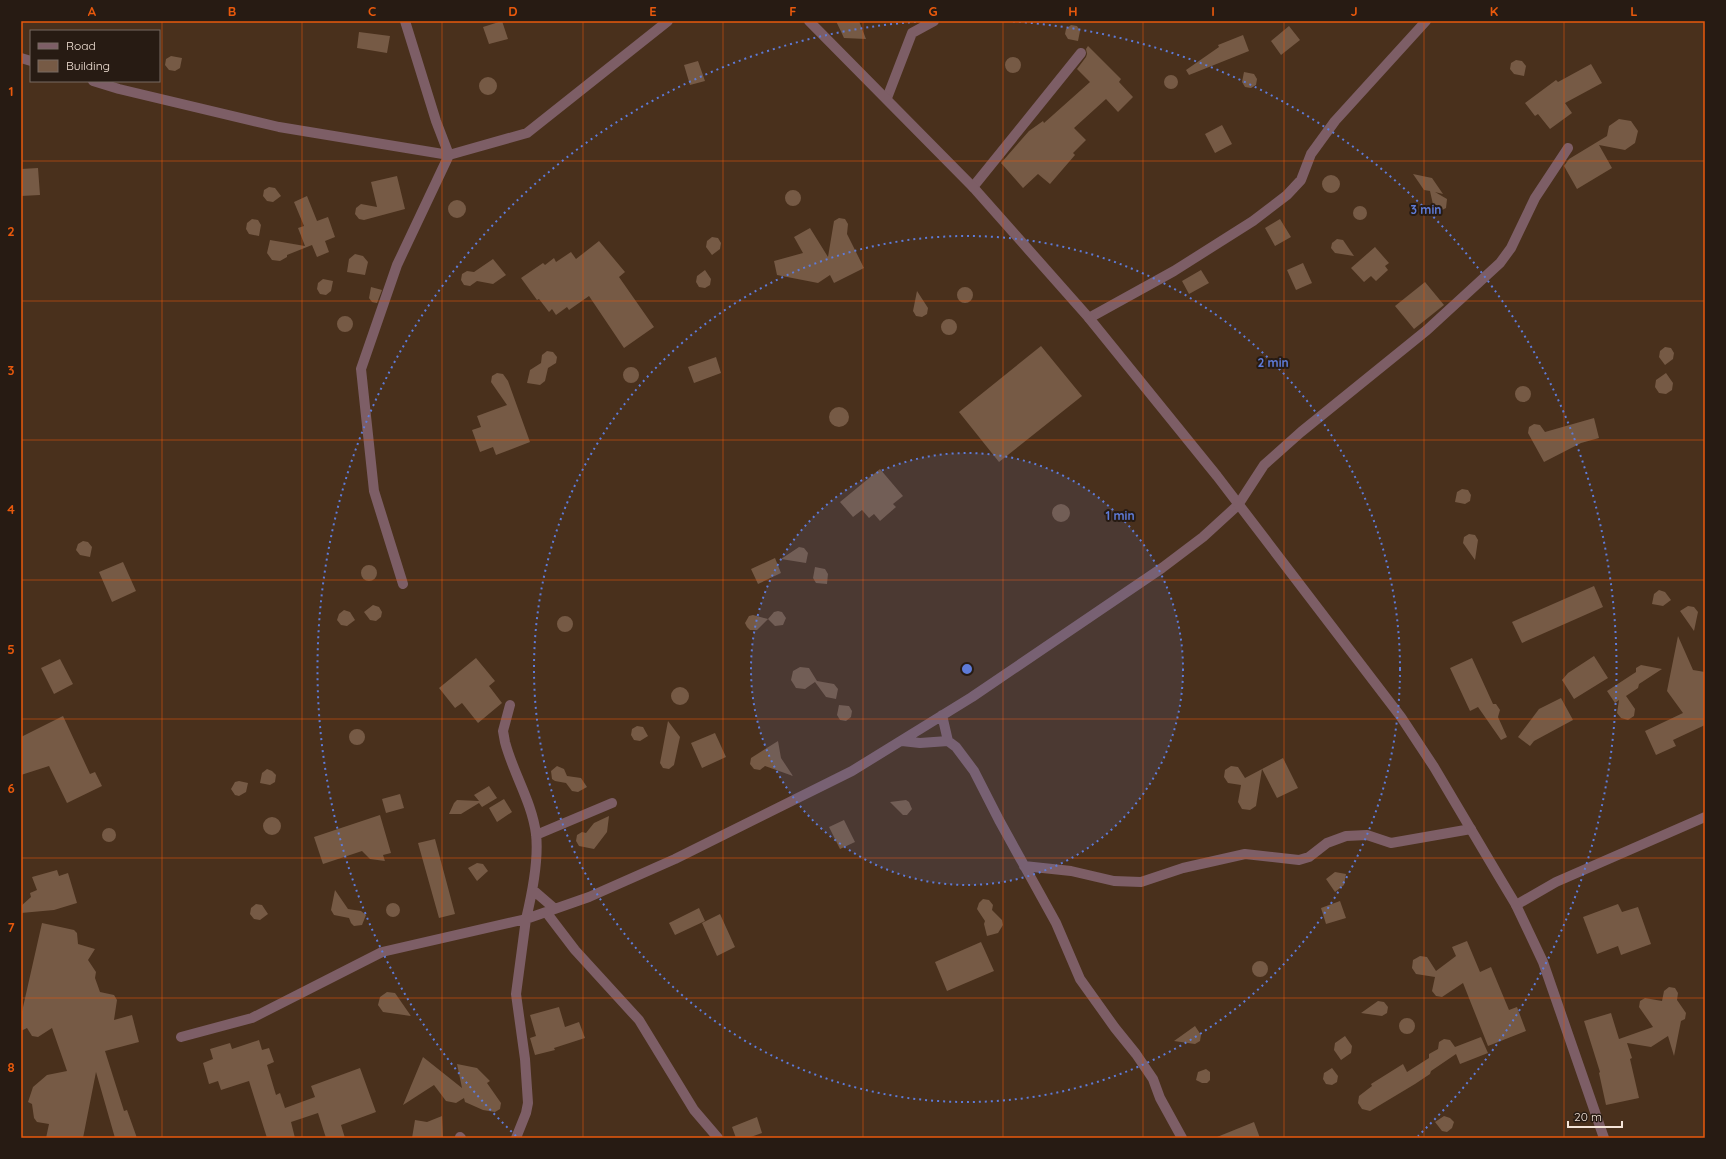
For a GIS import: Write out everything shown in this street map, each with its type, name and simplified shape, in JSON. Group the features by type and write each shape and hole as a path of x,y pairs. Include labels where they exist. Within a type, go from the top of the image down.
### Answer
{"street":[{"path":"403,584 374,491 361,368 397,265 449,155 436,121 405,21"},
{"path":"96,82 119,89 279,127 449,155 527,133 668,21"},
{"path":"809,21 887,98 973,187 1089,318 1183,433 1401,717 1471,829 1516,905 1543,962 1604,1138"},
{"path":"887,98 912,33 934,21"},
{"path":"1089,318 1180,268 1253,221 1287,195 1301,180 1311,154 1335,120 1426,21"},
{"path":"973,187 1082,53"},
{"path":"181,1037 252,1018 382,952 526,919 589,897 675,859 757,820 852,771 902,741 1015,668 1162,568 1203,537 1238,505 1264,465 1301,432 1427,330 1500,263 1511,248 1535,198 1568,148"},
{"path":"510,705 503,732 505,742 532,818 536,835 533,890 526,919 516,994 525,1059 528,1103 526,1113 516,1138"},
{"path":"942,715 948,742"},
{"path":"902,741 920,743 948,742 956,747 974,771 1056,923 1080,979 1153,1079 1160,1098 1182,1138"},
{"path":"536,835 612,803"},
{"path":"1516,905 1556,882 1705,817"},
{"path":"1024,866 1071,871 1114,881 1142,882 1182,868 1245,854 1299,860 1309,857 1328,843 1346,836 1367,835 1391,843 1471,829"},
{"path":"533,890 550,911 575,950 639,1020 694,1110 718,1138"}],"building":[{"path":"502,21 508,39 489,44 483,27"},
{"path":"836,21 859,21 866,39 844,38"},
{"path":"1071,25 1077,26 1080,31 1078,41 1068,39 1065,34 1066,29"},
{"path":"1289,26 1300,40 1281,55 1271,41"},
{"path":"359,32 390,36 387,53 357,48"},
{"path":"1243,35 1249,51 1189,75 1186,70 1219,47 1218,45"},
{"path":"1088,46 1121,79 1119,82 1133,97 1118,112 1106,99 1074,128 1086,140 1073,153 1075,155 1050,184 1038,174 1023,188 1001,163 1029,131 1043,121 1044,123 1090,82 1077,69 1086,57 1086,49"},
{"path":"171,56 182,58 180,68 175,71 169,70 165,65 166,59"},
{"path":"1013,57 1020,62 1021,65 1016,72 1013,73 1006,68 1005,65 1010,58"},
{"path":"1516,60 1522,61 1526,66 1524,76 1514,74 1510,69 1511,63"},
{"path":"698,61 705,81 690,85 684,65"},
{"path":"1591,64 1602,83 1565,103 1572,113 1550,129 1538,114 1535,116 1525,103 1556,80 1558,82"},
{"path":"1244,72 1254,74 1257,79 1256,85 1251,88 1245,87 1242,82"},
{"path":"1168,75 1174,75 1178,79 1178,85 1174,89 1168,89 1164,85 1164,79"},
{"path":"484,77 492,77 497,82 495,93 492,95 484,95 479,90 479,82"},
{"path":"1619,119 1631,121 1638,131 1635,143 1625,150 1599,145 1612,168 1577,189 1564,166 1569,159 1607,136 1609,126"},
{"path":"1222,125 1232,144 1215,153 1205,134"},
{"path":"38,168 40,195 21,196 21,169"},
{"path":"1413,174 1432,178 1443,194 1435,192 1447,199 1446,208 1440,211 1434,209 1430,191 1424,190"},
{"path":"1331,175 1337,178 1340,184 1337,190 1331,193 1325,190 1322,184 1325,178"},
{"path":"397,176 405,209 364,220 359,219 355,214 356,208 361,204 377,207 371,182"},
{"path":"269,187 275,188 281,196 273,202 267,201 263,196 264,190"},
{"path":"793,190 799,192 801,198 799,204 793,206 787,204 785,198 787,192"},
{"path":"307,196 317,221 328,217 335,237 325,241 329,252 317,257 312,245 287,255 287,257 280,261 272,260 267,253 270,240 305,246 298,228 304,226 294,202"},
{"path":"457,200 463,203 466,209 463,215 457,218 451,215 448,209 451,203"},
{"path":"1360,206 1365,208 1367,213 1365,218 1360,220 1355,218 1353,213 1355,208"},
{"path":"839,218 845,219 848,224 847,234 864,268 834,283 830,275 818,283 777,275 774,261 803,253 794,237 810,228 828,257 834,221"},
{"path":"252,219 258,220 261,225 259,236 249,234 246,229 247,223"},
{"path":"1280,219 1291,237 1275,246 1265,228"},
{"path":"712,237 718,238 721,243 720,249 712,255 706,247 707,241"},
{"path":"1337,239 1343,240 1354,256 1335,253 1331,248 1332,243"},
{"path":"599,241 625,272 619,277 654,327 624,348 589,296 569,310 567,307 556,315 552,309 549,312 539,299 537,300 521,278 543,263 545,265 554,258 556,262 571,252 576,259"},
{"path":"1375,247 1389,263 1385,266 1388,270 1376,281 1371,276 1364,282 1351,268"},
{"path":"355,254 363,256 368,262 365,275 347,272 349,259"},
{"path":"493,259 506,275 493,284 477,281 470,286 464,285 461,280 462,274 467,271 474,272"},
{"path":"1303,263 1312,283 1296,290 1287,270"},
{"path":"705,270 711,279 710,285 705,288 699,287 696,282 697,276"},
{"path":"1201,270 1209,283 1189,294 1182,281"},
{"path":"323,279 333,281 331,291 326,295 320,294 317,289 318,283"},
{"path":"1425,282 1444,305 1414,329 1395,306"},
{"path":"371,287 382,290 377,303 372,302 369,298"},
{"path":"965,287 972,292 973,295 968,302 965,303 958,298 957,295 962,288"},
{"path":"917,291 928,308 927,314 922,317 916,316 913,311"},
{"path":"345,316 352,321 353,324 348,331 345,332 338,327 337,324 342,317"},
{"path":"949,319 956,324 957,327 952,334 949,335 942,330 941,327 946,320"},
{"path":"1041,346 1082,396 999,462 959,412"},
{"path":"1665,347 1671,348 1674,353 1673,359 1665,365 1659,357 1660,351"},
{"path":"547,351 553,352 557,357 556,363 548,368 545,381 540,385 527,383 530,370 541,363 542,355"},
{"path":"716,357 721,373 694,383 688,367"},
{"path":"631,367 638,372 639,375 634,382 631,383 624,378 623,375 628,368"},
{"path":"497,373 503,374 508,381 530,442 496,455 493,447 480,452 472,430 481,427 477,416 507,405 491,382 492,376"},
{"path":"1666,373 1673,383 1672,390 1666,394 1659,393 1655,387 1656,380"},
{"path":"1523,386 1530,391 1531,394 1526,401 1523,402 1516,397 1515,394 1520,387"},
{"path":"835,407 843,407 849,413 849,421 843,427 835,427 829,421 829,413"},
{"path":"1594,418 1599,438 1581,443 1544,462 1528,433 1529,427 1534,424 1540,425 1545,432"},
{"path":"880,469 903,496 893,504 896,507 880,521 874,514 869,518 862,510 853,517 840,502"},
{"path":"1462,489 1468,490 1471,495 1470,501 1465,504 1455,502 1457,492"},
{"path":"1061,504 1067,507 1070,513 1067,519 1061,522 1055,519 1052,513 1055,507"},
{"path":"1469,534 1475,535 1478,540 1475,560 1463,543 1464,537"},
{"path":"83,541 88,542 92,547 90,557 80,555 76,550 78,544"},
{"path":"799,547 804,548 808,553 806,563 781,559"},
{"path":"775,558 781,573 758,584 751,569"},
{"path":"123,562 136,591 112,602 99,572"},
{"path":"369,565 376,570 377,573 372,580 369,581 362,576 361,573 366,566"},
{"path":"815,567 825,569 828,574 827,584 816,583 813,578"},
{"path":"1594,586 1603,607 1522,643 1512,622"},
{"path":"1659,590 1665,592 1671,600 1663,606 1652,604 1654,594"},
{"path":"373,605 379,607 382,612 381,617 376,621 370,620 364,612"},
{"path":"1688,606 1694,607 1698,612 1694,631 1680,611"},
{"path":"344,610 350,612 355,620 347,626 341,625 337,620 339,614"},
{"path":"778,611 782,612 786,618 783,625 775,626 768,619 774,612"},
{"path":"753,615 768,619 757,630 750,630 745,623 749,616"},
{"path":"565,616 572,621 573,624 568,631 565,632 558,627 557,624 562,617"},
{"path":"1678,636 1693,670 1705,672 1705,725 1673,740 1676,746 1656,755 1645,731 1683,713 1667,691"},
{"path":"1594,656 1608,678 1574,699 1562,680 1568,673"},
{"path":"476,658 495,681 489,686 502,703 478,723 462,703 455,708 439,688"},
{"path":"1472,658 1493,704 1496,704 1500,710 1498,717 1507,737 1501,740 1478,707 1470,711 1450,668"},
{"path":"60,659 73,684 54,694 41,668"},
{"path":"1641,665 1662,669 1639,684 1638,688 1626,696 1635,709 1634,716 1628,720 1621,718 1617,713 1619,700 1615,703 1607,691 1636,672 1636,668"},
{"path":"800,667 809,668 817,681 834,684 838,689 836,699 826,697 815,682 805,689 796,688 791,680 793,671"},
{"path":"676,687 684,687 689,692 687,703 684,705 676,705 671,700 671,692"},
{"path":"1561,698 1573,720 1534,741 1530,746 1518,737 1539,709"},
{"path":"839,705 849,706 852,711 851,717 846,721 840,720 837,715"},
{"path":"63,716 90,774 95,772 102,786 67,803 49,766 21,775 21,737"},
{"path":"668,721 680,737 674,765 669,769 663,768 660,763"},
{"path":"637,726 643,727 648,736 640,741 634,740 631,735 632,729"},
{"path":"357,729 364,734 365,737 360,744 357,745 350,740 349,737 354,730"},
{"path":"715,733 726,757 702,768 691,743"},
{"path":"778,741 781,758 793,776 765,766 760,770 754,769 750,764 751,758"},
{"path":"1283,758 1298,788 1277,798 1262,769"},
{"path":"557,766 564,769 567,776 581,778 587,787 578,792 572,791 566,783 552,779 551,771"},
{"path":"1231,766 1238,767 1245,778 1262,769 1256,806 1250,810 1242,809 1238,802 1241,785 1228,783 1224,777 1225,770"},
{"path":"267,769 276,775 275,782 270,785 260,783 262,773"},
{"path":"239,781 248,783 246,792 239,796 235,795 231,789 235,782"},
{"path":"489,786 497,798 482,807 479,803 461,814 449,814 457,800 479,801 474,795"},
{"path":"400,794 404,808 386,813 382,799"},
{"path":"504,799 512,812 497,822 489,808"},
{"path":"906,800 909,802 912,809 907,815 903,815 890,802"},
{"path":"380,815 391,853 383,855 385,861 370,859 362,851 323,864 314,837"},
{"path":"609,816 607,832 594,849 579,846 576,841 577,835 582,832 586,833 594,823"},
{"path":"272,817 278,820 281,826 278,832 272,835 266,832 263,826 266,820"},
{"path":"844,820 855,842 840,849 829,827"},
{"path":"106,828 112,828 116,832 116,838 112,842 106,842 102,838 102,832"},
{"path":"435,839 455,914 439,918 418,843"},
{"path":"477,863 483,864 488,871 477,881 468,868"},
{"path":"57,870 59,876 68,873 77,903 54,910 21,913 21,906 31,897 30,893 37,890 32,877"},
{"path":"1335,872 1346,874 1344,885 1335,892 1326,879"},
{"path":"335,890 348,909 361,911 366,915 362,925 354,926 349,918 334,915 331,910"},
{"path":"983,899 989,900 993,905 992,910 1002,920 1003,925 998,933 987,936 984,924 985,921 977,909 979,903"},
{"path":"1340,901 1346,918 1326,924 1321,908"},
{"path":"390,903 396,903 400,907 400,913 396,917 390,917 386,913 386,907"},
{"path":"256,904 262,905 268,914 260,920 254,919 250,914 251,908"},
{"path":"1618,904 1622,912 1638,907 1651,944 1621,955 1618,946 1597,954 1583,917"},
{"path":"699,908 705,921 675,935 669,923"},
{"path":"720,914 735,947 717,956 702,923"},
{"path":"42,923 74,930 77,933 78,944 95,949 88,960 96,972 95,978 100,992 114,995 117,1000 114,1020 132,1015 139,1042 105,1051 124,1111 127,1110 137,1138 115,1138 96,1072 83,1138 46,1138 49,1124 37,1122 34,1118 32,1104 28,1102 33,1087 47,1075 67,1071 52,1028 38,1037 32,1036 27,1028 21,1031 21,1016"},
{"path":"1467,941 1480,972 1491,967 1509,1010 1517,1007 1526,1031 1488,1046 1463,983 1442,997 1436,996 1432,991 1435,977 1416,974 1412,968 1413,960 1420,956 1427,957 1436,971 1456,956 1452,947"},
{"path":"981,942 994,971 947,991 935,962"},
{"path":"1257,961 1263,961 1268,966 1266,975 1263,977 1257,977 1252,972 1252,966"},
{"path":"1669,987 1675,988 1678,993 1677,1000 1686,1013 1685,1019 1681,1021 1674,1056 1668,1036 1651,1047 1627,1043 1632,1058 1630,1059 1639,1098 1606,1105 1600,1072 1584,1021 1611,1013 1619,1039 1653,1027 1639,1007 1640,1001 1645,998 1662,1001 1664,991"},
{"path":"387,992 395,993 411,1016 383,1012 378,1005 380,997"},
{"path":"1378,1001 1384,1002 1388,1007 1387,1013 1382,1016 1361,1013"},
{"path":"559,1007 565,1027 579,1022 585,1038 554,1048 555,1050 535,1055 530,1038 536,1036 530,1015"},
{"path":"1407,1018 1414,1023 1415,1026 1410,1033 1407,1034 1400,1029 1399,1026 1404,1019"},
{"path":"1195,1026 1201,1035 1200,1041 1195,1044 1174,1041"},
{"path":"1345,1036 1352,1046 1351,1053 1341,1060 1334,1050 1335,1043"},
{"path":"1481,1037 1488,1053 1460,1064 1456,1054 1415,1084 1370,1111 1362,1109 1358,1103 1359,1096 1372,1086 1371,1084 1403,1064 1407,1072 1429,1058 1429,1054 1438,1049 1439,1042 1444,1039 1450,1040 1455,1047"},
{"path":"259,1040 262,1050 269,1048 274,1062 267,1065 276,1095 280,1093 285,1108 315,1097 311,1086 360,1068 376,1112 341,1125 345,1138 326,1138 318,1113 291,1122 295,1138 267,1138 249,1081 221,1090 218,1081 209,1084 203,1063 213,1059 210,1049 230,1043 232,1049"},
{"path":"423,1057 462,1088 457,1064 477,1068 490,1081 487,1083 501,1103 500,1109 495,1112 483,1110 465,1102 464,1098 456,1103 446,1101 434,1085 403,1105"},
{"path":"1332,1068 1338,1076 1337,1082 1332,1085 1326,1084 1323,1079 1324,1073"},
{"path":"1206,1069 1210,1072 1210,1080 1207,1083 1202,1083 1196,1080 1198,1072"},
{"path":"442,1116 443,1138 412,1138 415,1120 427,1122"},
{"path":"1444,1116 1450,1118 1454,1122 1452,1128 1447,1132 1442,1131 1435,1122"},
{"path":"757,1117 762,1133 748,1138 736,1138 732,1127"},
{"path":"1254,1122 1260,1138 1217,1138 1217,1137"}]}
